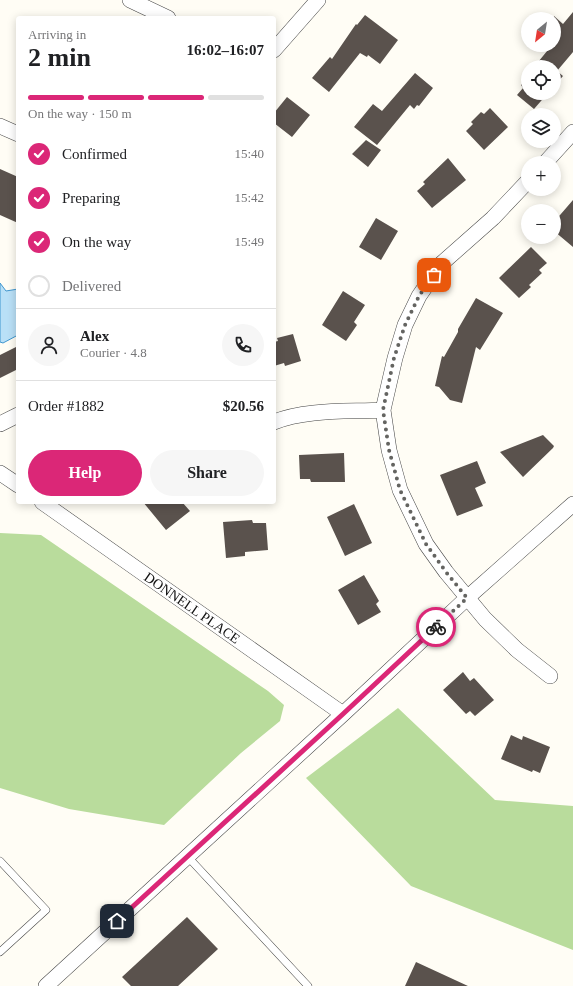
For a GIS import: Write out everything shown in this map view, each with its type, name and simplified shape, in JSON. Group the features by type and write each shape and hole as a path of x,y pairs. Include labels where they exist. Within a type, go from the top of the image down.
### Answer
{"street":[{"path":"130,0 164,16"},
{"path":"276,48 318,0"},
{"path":"0,126 16,133"},
{"path":"551,156 573,132"},
{"path":"521,188 493,218 441,264 419,296 405,325 394,358 383,410 389,450 400,490 426,544 446,572 485,619 517,650 550,676"},
{"path":"276,421 317,413 383,410"},
{"path":"0,424 16,416"},
{"path":"0,473 16,484"},
{"name":"DONNELL PLACE","path":"45,504 343,714"},
{"path":"46,986 343,714 467,598 573,504"}],"lane":[{"path":"187,856 308,986"},
{"path":"0,861 46,910 0,952"}],"green space":[{"path":"0,533 41,535 268,691 284,705 280,721 241,753 164,825 69,809 0,788"},
{"path":"398,708 495,800 573,806 573,950 411,886 306,778"}],"water":[{"path":"0,283 6,291 16,289 16,336 3,343 0,342"}],"building":[{"path":"573,12 573,52 561,66 561,60 540,60 546,52 561,52 561,22 563,24"},
{"path":"365,15 398,40 380,64 368,55 367,57 360,53 329,92 312,78 330,57 332,59 356,24 357,25"},
{"path":"415,73 433,88 419,106 417,105 414,109 410,105 377,145 354,127 373,104 382,111"},
{"path":"521,90 521,98 517,95"},
{"path":"287,97 310,115 292,137 276,125 276,111"},
{"path":"523,100 542,100 535,108"},
{"path":"490,108 508,127 484,150 466,131 473,124 471,122 481,112 484,114"},
{"path":"366,140 381,150 368,167 352,154"},
{"path":"448,158 466,180 432,208 417,191 425,184 423,182"},
{"path":"0,169 16,176 16,222 0,215"},
{"path":"573,200 573,247 561,237 561,214"},
{"path":"376,218 398,231 381,260 359,247"},
{"path":"531,247 547,263 539,270 542,273 529,285 531,287 519,298 499,278"},
{"path":"343,291 365,305 354,322 357,325 346,341 322,325"},
{"path":"476,298 503,313 480,350 476,347 462,403 450,400 439,387 435,386 442,356 444,357"},
{"path":"293,334 301,361 285,366 284,363 276,365 277,338"},
{"path":"16,347 16,370 0,378 0,355"},
{"path":"543,435 554,446 523,477 500,452"},
{"path":"344,453 345,482 311,482 310,479 300,479 299,455"},
{"path":"477,461 486,483 475,488 483,506 457,516 440,475"},
{"path":"145,504 184,504 190,511 166,530"},
{"path":"354,504 372,543 345,556 327,517"},
{"path":"252,520 253,523 266,523 268,550 245,552 245,556 226,558 223,522"},
{"path":"364,575 379,601 376,604 381,612 358,625 338,590"},
{"path":"463,672 470,681 474,678 494,700 475,716 470,711 466,714 443,690"},
{"path":"511,735 522,740 523,736 550,747 540,773 533,770 532,772 501,759"},
{"path":"187,917 218,949 178,986 131,986 122,977"},
{"path":"416,962 468,986 405,986"}],"way so far":[{"path":"434,275 419,296 405,325 394,358 383,410 389,450 396,479 411,515 426,544 467,598 436,627"}],"route":[{"path":"117,921 436,627"}]}
